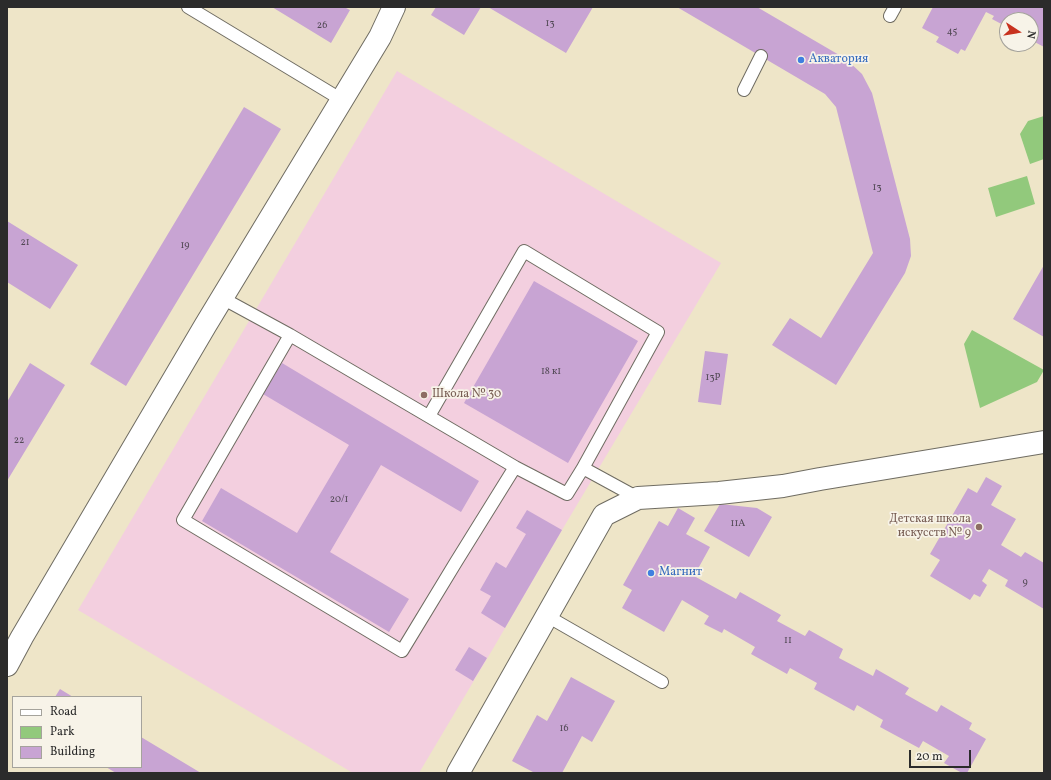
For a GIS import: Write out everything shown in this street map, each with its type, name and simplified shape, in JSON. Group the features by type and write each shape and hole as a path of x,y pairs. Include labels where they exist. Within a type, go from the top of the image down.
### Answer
{"street":[{"path":"7,665 151,416 380,37 394,7"},
{"path":"458,773 604,515 638,498 719,493 783,486 1044,442"}],"lane":[{"path":"188,7 342,100"},
{"path":"744,90 761,56"},
{"path":"222,298 290,335 515,467 567,494 583,468 658,332 524,251 429,416"},
{"path":"290,335 183,520 402,651 515,467"},
{"path":"583,468 638,498"},
{"path":"547,616 662,682"}],"shaded area":[{"name":"Школа № 30","path":"397,71 721,263 419,773 353,773 78,610"}],"green space":[{"path":"1044,116 1044,159 1030,164 1020,134 1028,121"},
{"path":"1027,176 1035,204 996,217 988,188"},
{"path":"972,330 1044,370 1037,382 980,408 964,344"}],"building":[{"path":"272,7 344,7 350,10 331,43"},
{"path":"436,7 481,7 464,35 431,15"},
{"path":"488,7 593,7 566,53"},
{"path":"677,7 757,7 846,59 862,74 872,93 910,239 911,256 905,273 836,385 772,345 790,318 821,338 873,253 836,107 825,94"},
{"path":"933,7 1044,7 1044,47 1039,44 1039,12 999,12 999,23 992,19 994,16 986,12 965,51 961,49 958,54 936,42 939,37 922,28"},
{"path":"244,107 281,129 126,386 90,364"},
{"path":"7,221 78,265 50,309 7,282"},
{"path":"1044,265 1044,337 1013,319"},
{"path":"534,281 638,341 568,463 464,403"},
{"path":"705,351 728,354 721,405 698,402"},
{"path":"30,363 65,385 7,481 7,402"},
{"path":"282,363 479,481 461,512 381,465 330,552 409,599 389,632 202,521 221,488 297,533 349,445 263,394"},
{"path":"986,477 1002,486 991,505 1016,519 1001,545 1021,557 1025,552 1044,563 1044,609 1005,586 1008,580 989,569 982,581 987,585 980,597 974,594 970,600 930,576 940,560 930,554 968,488 977,493"},
{"path":"720,504 757,508 772,517 749,557 704,531"},
{"path":"678,508 695,518 686,534 710,547 694,576 736,599 740,592 781,615 777,621 805,636 809,630 843,649 839,658 873,676 876,669 909,688 905,694 937,712 941,705 972,723 969,729 986,739 967,773 962,773 944,763 949,756 923,741 919,748 880,727 883,720 857,705 854,711 814,689 817,683 790,668 787,674 751,654 755,647 724,629 722,633 704,624 709,616 682,600 664,632 622,608 632,590 623,585 659,521 668,526"},
{"path":"527,510 562,530 505,628 481,613 491,596 480,590 496,562 506,568 526,534 516,528"},
{"path":"469,647 487,658 473,681 455,670"},
{"path":"571,677 615,701 592,742 582,736 562,773 532,773 533,772 512,761 537,715 547,721"},
{"path":"60,689 71,696 56,696"},
{"path":"142,738 201,773 116,773 108,768 142,768"}],"place":[{"name":"Акватория","path":"801,60"},
{"name":"Школа № 30","path":"424,395"},
{"name":"Детская школа искусств № 9","path":"979,527"},
{"name":"Магнит","path":"651,573"}]}
